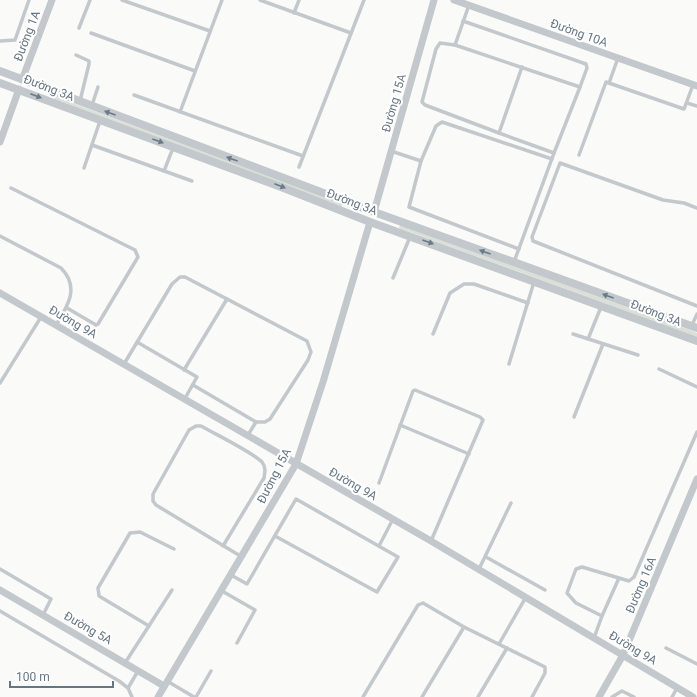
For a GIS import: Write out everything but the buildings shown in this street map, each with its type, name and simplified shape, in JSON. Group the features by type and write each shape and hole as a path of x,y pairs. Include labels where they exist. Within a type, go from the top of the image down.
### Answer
{"street":[{"name":"Đường 1A","path":"22,80 52,0"},
{"name":"Đường 15A","path":"374,212 434,0"},
{"name":"Đường 10A","path":"454,0 695,85"},
{"name":"Đường 3A","path":"0,71 374,212 694,327"},
{"path":"0,142 22,80"},
{"name":"Đường 3A","path":"0,83 281,187 370,222 697,341"},
{"path":"370,222 374,212"},
{"name":"Đường 15A","path":"158,697 296,464 323,382 370,222"},
{"name":"Đường 9A","path":"0,293 431,541 693,697"},
{"name":"Đường 16A","path":"599,697 623,655 697,479"},
{"name":"Đường 5A","path":"0,590 138,671 166,684"}],"lane":[{"path":"0,41 15,40 29,0"},
{"path":"79,28 90,0"},
{"path":"122,0 210,31"},
{"path":"180,112 222,0"},
{"path":"260,0 351,33"},
{"path":"294,13 299,0"},
{"path":"299,167 364,0"},
{"path":"455,45 469,5"},
{"path":"463,21 583,62 587,68 514,262"},
{"path":"91,33 195,71"},
{"path":"554,153 425,105 422,102 436,49 440,43 455,45 580,86"},
{"path":"76,55 89,61 80,102"},
{"path":"609,83 618,58"},
{"path":"499,133 522,67"},
{"path":"578,155 606,82 684,109 695,85"},
{"path":"92,106 98,87"},
{"path":"134,95 303,156"},
{"path":"687,103 697,106"},
{"path":"84,168 100,120"},
{"path":"519,249 409,207 421,161 436,126 442,122 552,159"},
{"path":"92,145 192,181"},
{"path":"164,171 174,147"},
{"path":"391,151 421,161"},
{"path":"697,208 684,203 663,200 560,163 532,237 533,241 697,306"},
{"path":"11,188 135,250 138,254 138,257 98,324 96,325 67,308"},
{"path":"0,236 61,268 65,272 72,290 67,308 56,325"},
{"path":"393,278 411,236"},
{"path":"124,364 172,284 178,277 185,277 307,341 311,348 310,357 270,419 265,422 256,422 193,385"},
{"path":"509,364 535,281"},
{"path":"433,334 450,293 464,284 474,284 528,302"},
{"path":"184,370 227,299"},
{"path":"588,339 602,306"},
{"path":"694,327 697,314"},
{"path":"0,383 41,317"},
{"path":"573,334 638,355"},
{"path":"137,342 197,377 184,400"},
{"path":"574,417 603,344"},
{"path":"659,369 697,387"},
{"path":"379,483 413,391 419,390 483,420 431,541"},
{"path":"248,436 256,422"},
{"path":"400,425 469,454"},
{"path":"223,546 264,478 265,468 262,462 253,456 201,426 196,426 189,430 153,494 152,501 156,505 223,546 242,557"},
{"path":"602,616 576,603 569,597 567,590 576,569 582,567 629,581 634,577 697,432"},
{"path":"231,575 247,584 275,536 296,500 398,557 377,592 275,536"},
{"path":"479,570 511,503"},
{"path":"379,546 393,519"},
{"path":"149,626 99,596 98,588 130,533 140,532 174,549"},
{"path":"486,557 546,590"},
{"path":"0,569 51,599 43,615"},
{"path":"594,638 619,578"},
{"path":"125,663 172,590"},
{"path":"222,591 255,610 237,643"},
{"path":"499,644 526,597"},
{"path":"363,697 421,603 425,603 464,627 545,667 545,673 532,697"},
{"path":"0,611 119,681 128,688 132,697"},
{"path":"422,697 464,627"},
{"path":"478,697 507,648"},
{"path":"666,648 697,664"},
{"path":"128,688 138,671"},
{"path":"166,684 195,697 211,671"},
{"path":"672,697 677,688"},
{"path":"612,697 622,691 634,697"}],"shaded area":[{"path":"51,95 343,204 342,207 50,97"},
{"path":"400,225 690,330 697,333 697,337 399,228"}]}
